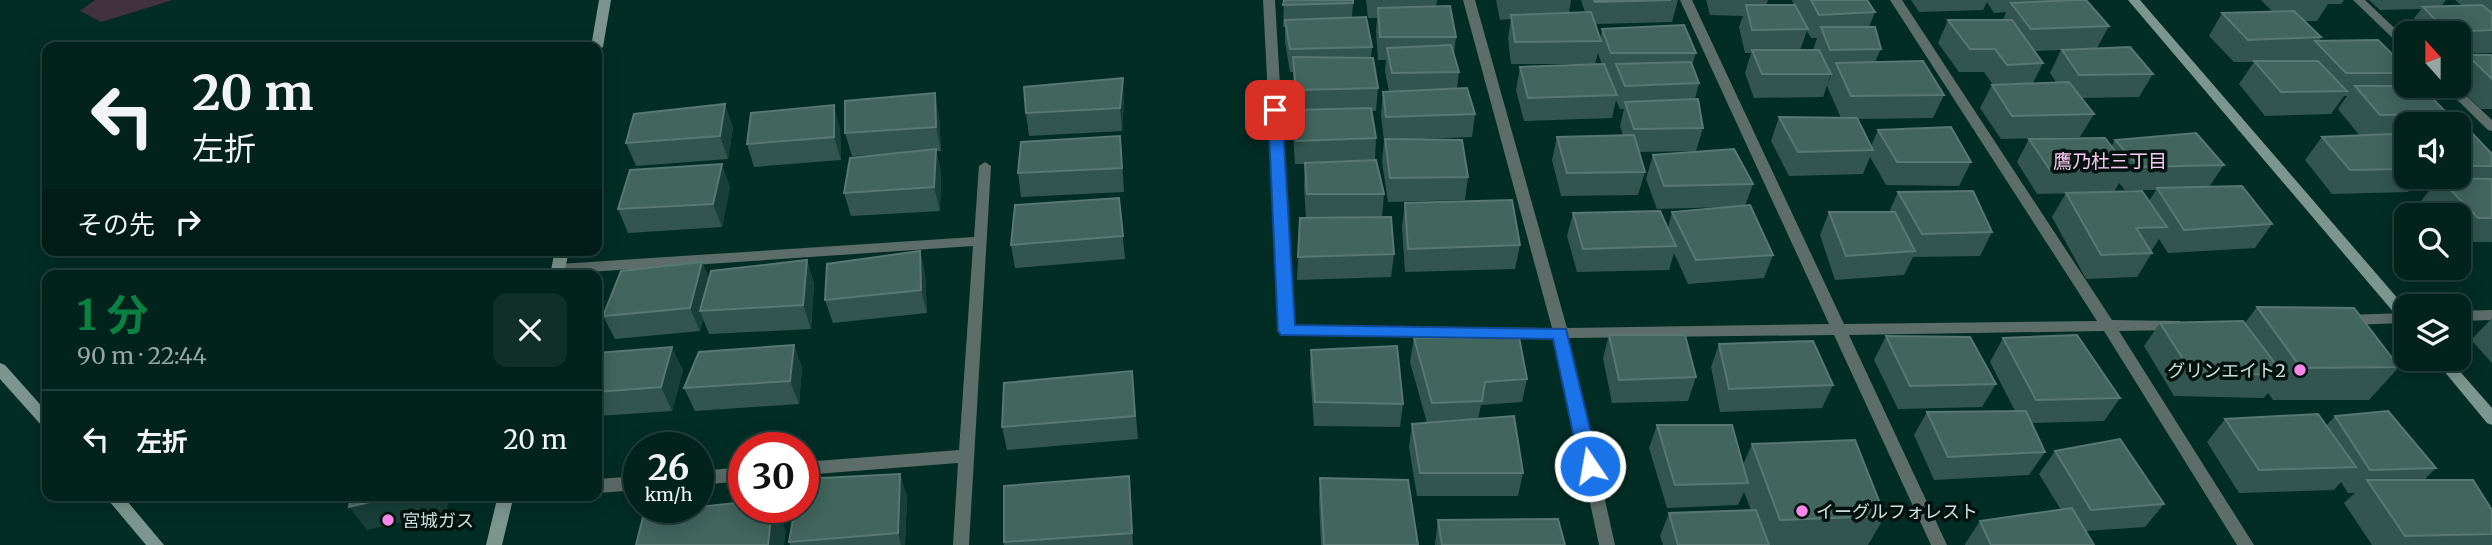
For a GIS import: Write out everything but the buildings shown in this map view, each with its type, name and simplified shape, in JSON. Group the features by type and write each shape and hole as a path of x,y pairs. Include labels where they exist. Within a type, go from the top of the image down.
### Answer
{"street":[{"path":"598,42 605,0"},
{"path":"1269,0 1287,331 1560,333 2190,325"},
{"path":"1469,0 1560,333 1607,545"},
{"path":"1686,0 1939,545"},
{"path":"1896,0 2109,327 2246,545"},
{"path":"2134,0 2394,304"},
{"path":"2359,0 2394,34"},
{"path":"2462,98 2492,127"},
{"path":"961,545 985,166"},
{"path":"584,270 980,240"},
{"path":"2471,316 2492,315"},
{"path":"2325,321 2394,318"},
{"path":"0,369 42,416"},
{"path":"2451,371 2492,419"},
{"path":"819,469 967,456"},
{"path":"602,486 623,484"},
{"path":"117,501 156,545"},
{"path":"494,545 505,501"}],"shaded area":[{"path":"95,0 173,0 101,22 80,11"}],"place":[{"name":"グリンエイト2","path":"2300,370"},
{"name":"イーグルフォレスト","path":"1802,511"},
{"name":"宮城ガス","path":"388,520"}],"district":[{"name":"鷹乃杜三丁目","path":"2110,161"}],"route":[{"path":"1275,110 1287,331 1560,333 1590,466"}]}
